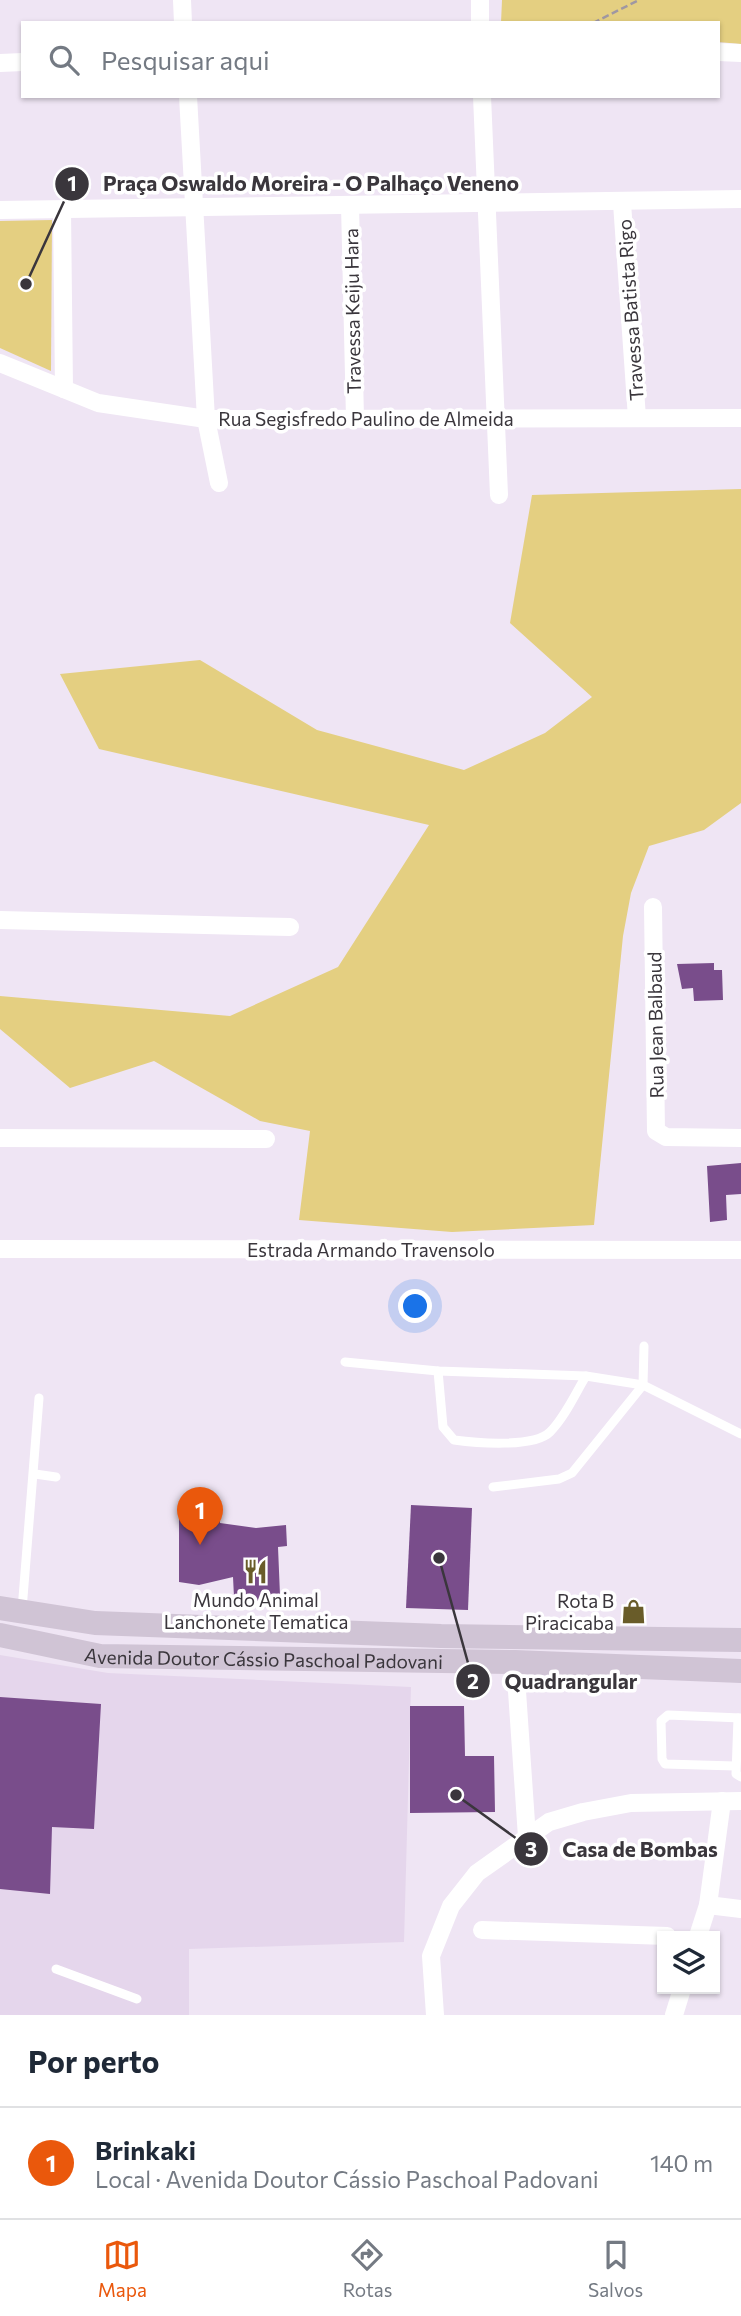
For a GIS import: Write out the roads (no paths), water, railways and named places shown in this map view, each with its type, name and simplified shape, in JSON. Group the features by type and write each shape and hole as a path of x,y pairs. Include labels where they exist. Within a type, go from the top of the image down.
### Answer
{"main road":[{"name":"Avenida Doutor Cássio Paschoal Padovani","path":"11,1609 95,1623 441,1636 741,1640"},
{"name":"Avenida Doutor Cássio Paschoal Padovani","path":"0,1635 100,1656 515,1662 741,1671"},
{"path":"515,1662 514,1652 519,1647 568,1642 581,1637"}],"street":[{"path":"182,0 183,21"},
{"path":"480,0 480,21"},
{"path":"720,52 741,53"},
{"path":"0,63 21,62"},
{"path":"188,98 206,419 219,483"},
{"path":"482,98 499,495"},
{"path":"0,210 622,203 741,199"},
{"name":"Travessa Batista Rigo","path":"622,203 637,418"},
{"name":"Travessa Keiju Hara","path":"350,205 355,418"},
{"path":"62,210 64,389"},
{"name":"Rua Segisfredo Paulino de Almeida","path":"0,363 97,403 206,419 741,418"},
{"name":"Rua Jean Balbaud","path":"653,907 656,1131 666,1137 741,1138"},
{"path":"0,920 290,927"},
{"path":"0,1138 266,1139"},
{"name":"Estrada Armando Travensolo","path":"0,1249 741,1250"},
{"path":"515,1662 527,1838"},
{"path":"700,1931 708,1905 722,1801"},
{"path":"435,2015 431,1956 451,1906 477,1873 549,1822 631,1803 741,1801"},
{"path":"708,1905 741,1909"},
{"path":"482,1930 657,1936"},
{"path":"677,2014 681,1994"}],"lane":[{"path":"494,1487 559,1479 572,1473 643,1385 644,1346"},
{"path":"345,1362 438,1371 586,1376 643,1385 741,1434"},
{"path":"438,1371 443,1427 447,1434 454,1440 489,1444 543,1437 549,1433 586,1376"},
{"path":"11,1609 35,1474 38,1398"},
{"path":"35,1474 56,1476"},
{"path":"735,1766 665,1763 662,1759 661,1721 668,1715 740,1718 735,1766 736,1774 741,1777"},
{"path":"56,1969 137,1999"}],"place":[{"name":"Praça Oswaldo Moreira - O Palhaço Veneno","path":"26,284"},
{"name":"Brinkaki","path":"200,1545"},
{"name":"Quadrangular","path":"439,1558"},
{"name":"Mundo Animal Lanchonete Tematica","path":"256,1571"},
{"name":"Rota B Piracicaba","path":"634,1611"},
{"name":"Casa de Bombas","path":"456,1795"}]}
